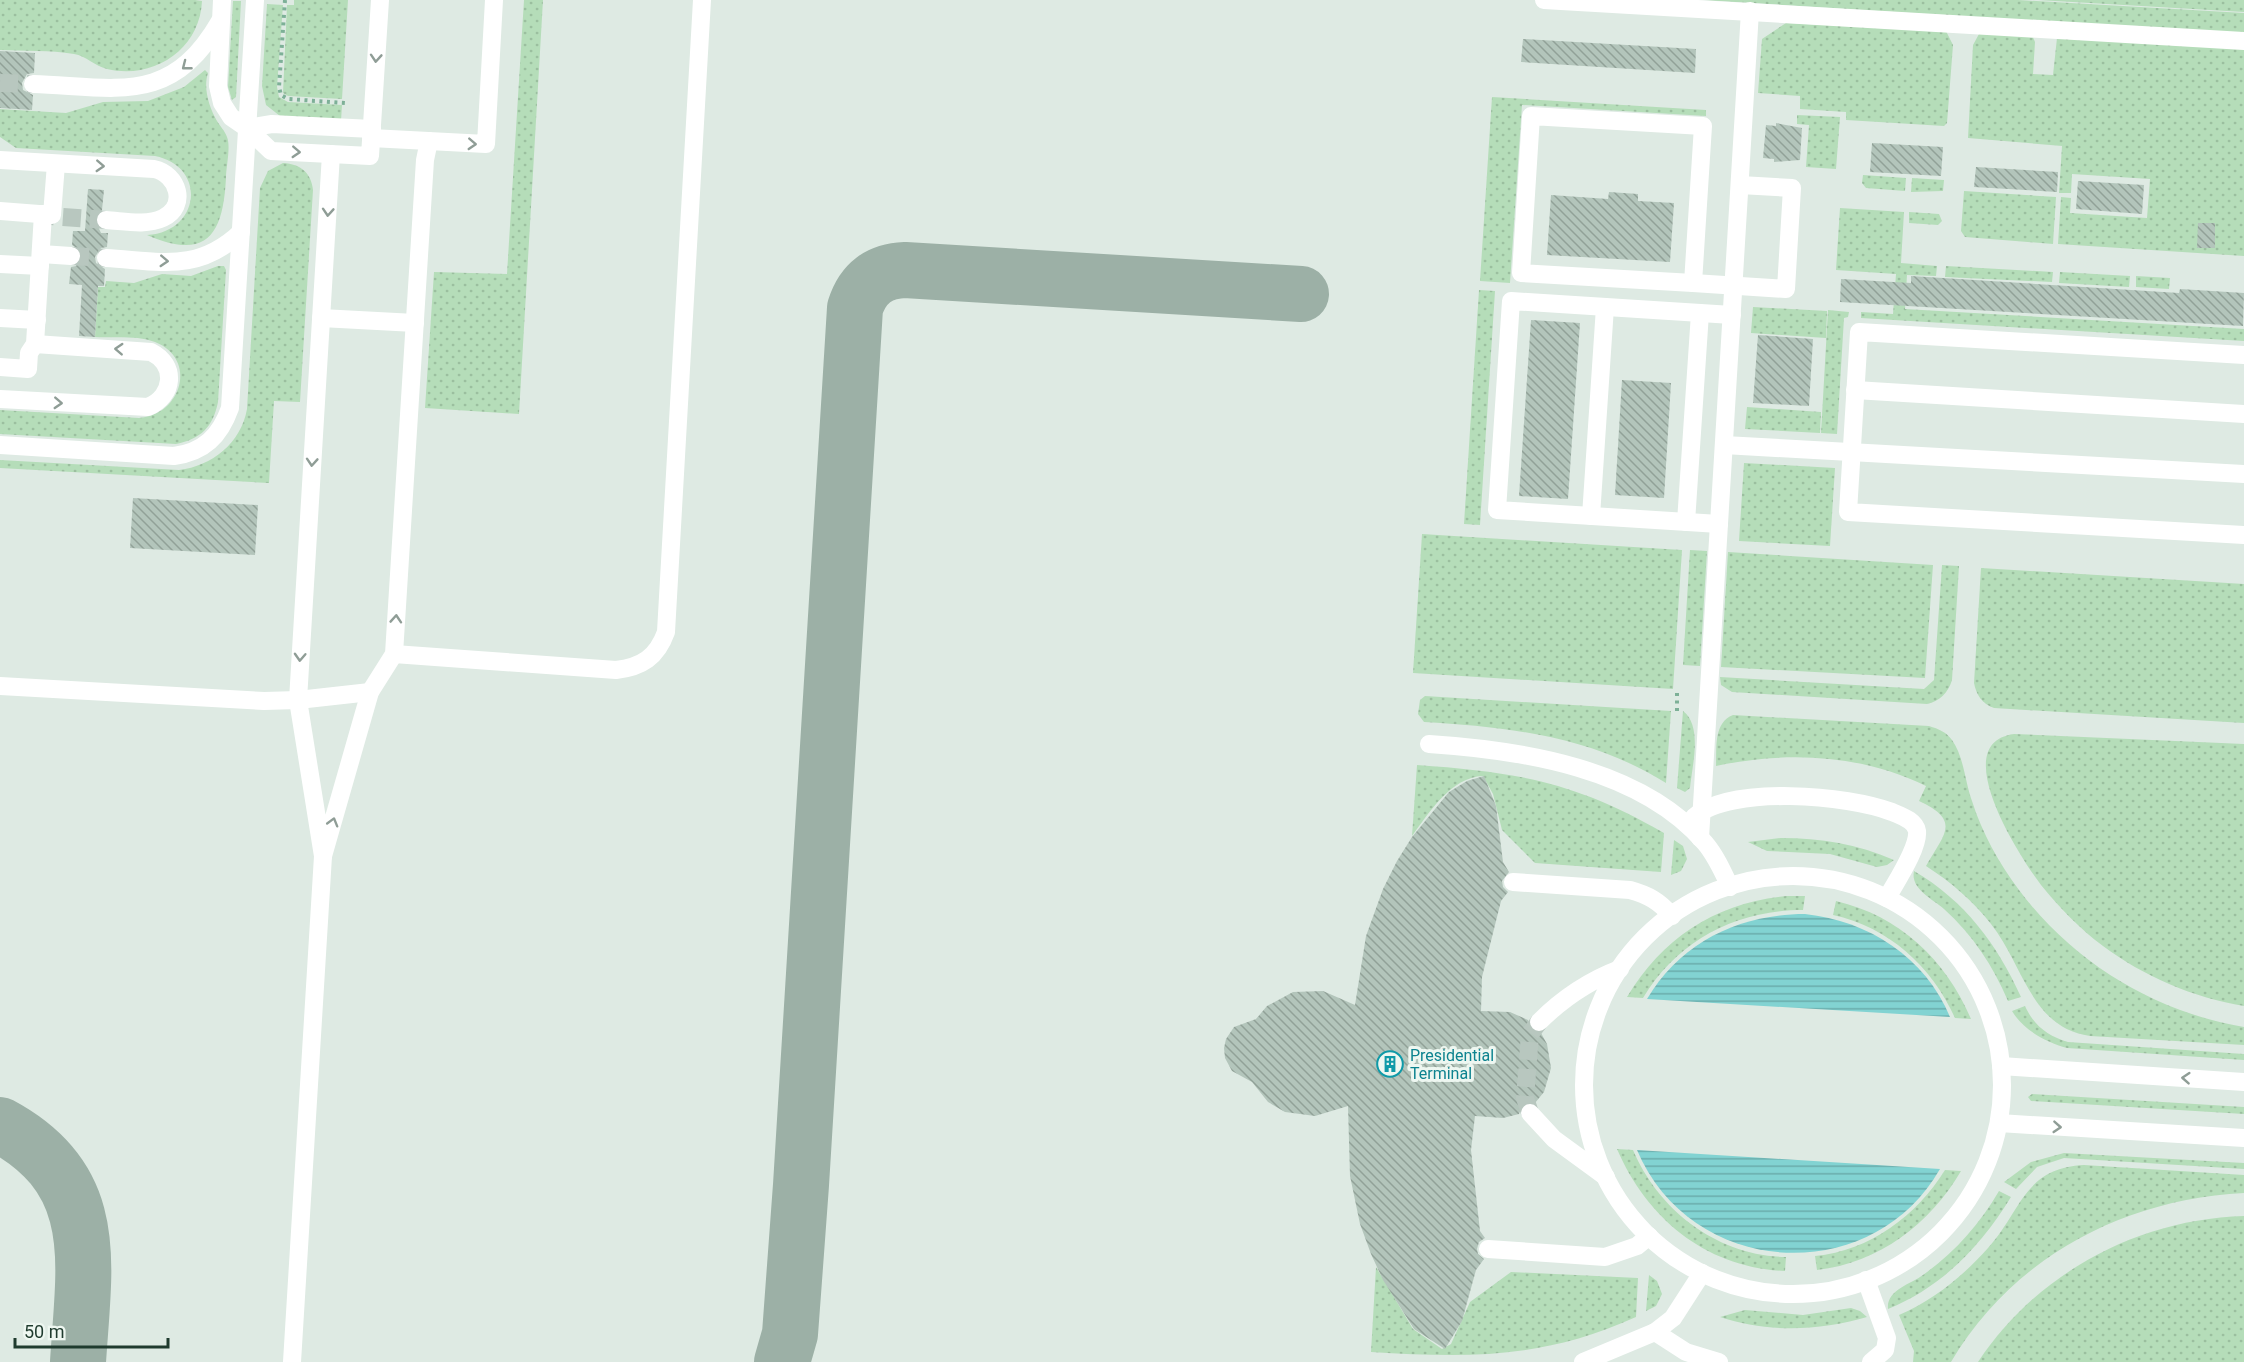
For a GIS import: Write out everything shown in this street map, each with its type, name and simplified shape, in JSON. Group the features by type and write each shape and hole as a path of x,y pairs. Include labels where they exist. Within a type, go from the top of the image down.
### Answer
{"street":[{"path":"222,0 219,93 231,117 247,128 271,151 370,156 380,0"},
{"path":"0,446 174,456 198,449 210,442 219,432 230,408 255,0"},
{"path":"247,128 272,124 429,141 486,144 494,0"},
{"path":"394,654 616,670 634,668 651,658 660,648 666,632 702,0"},
{"path":"1544,0 2244,41"},
{"path":"1700,838 1750,11"},
{"path":"33,84 130,87 159,82 193,60 221,20"},
{"path":"1693,283 1703,126 1531,116 1521,273 1786,289 1792,188 1740,185"},
{"path":"292,1362 323,856 370,692 394,654 425,160 429,141"},
{"path":"323,856 298,700 331,154"},
{"path":"3,158 56,164 154,169 167,174 176,186 175,207 165,217 150,222 106,220"},
{"path":"0,212 52,214 56,164"},
{"path":"0,367 28,369 29,353 35,344 44,214"},
{"path":"106,258 190,262 217,251 241,232"},
{"path":"0,264 71,256"},
{"path":"1719,524 1497,510 1511,301 1732,315"},
{"path":"1591,516 1605,308"},
{"path":"1686,522 1700,313"},
{"path":"0,318 37,320"},
{"path":"321,318 414,323"},
{"path":"2244,355 1859,332 1848,512 2244,536"},
{"path":"0,399 148,407 162,399 169,384 168,368 158,356 151,352 35,344"},
{"path":"1855,390 2244,414"},
{"path":"1724,445 2244,474"},
{"path":"0,686 264,701 298,700 370,692"},
{"path":"1429,744 1502,750 1581,769 1620,784 1655,803 1685,824 1700,838 1717,861 1730,887"},
{"path":"1685,824 1701,811 1752,798 1810,796 1884,809 1907,818 1914,825 1916,837 1912,850 1887,898"},
{"path":"1807,877 1851,884 1887,898 1927,924 1943,939 1970,973 1990,1012 2001,1066 2002,1098 1999,1123 1978,1182 1954,1218 1931,1241 1905,1261 1866,1280 1823,1291 1780,1293 1736,1286 1702,1273 1677,1258 1649,1236 1629,1214 1606,1177 1591,1137 1586,1115 1585,1072 1592,1029 1599,1008 1620,969 1648,936 1672,916 1701,898 1730,887 1764,879 1807,877"},
{"path":"1513,882 1630,890 1647,894 1661,903 1672,916"},
{"path":"1539,1022 1568,996 1600,976 1620,969"},
{"path":"2001,1066 2244,1082"},
{"path":"1530,1113 1554,1139 1606,1177"},
{"path":"1999,1123 2244,1138"},
{"path":"1488,1249 1605,1257 1637,1246 1649,1236"},
{"path":"1583,1362 1654,1332 1673,1318 1702,1273"},
{"path":"1866,1280 1887,1338 1885,1350 1871,1362"},
{"path":"1671,1353 1673,1318"},
{"path":"1654,1332 1671,1353 1719,1362"}],"path":[{"path":"285,0 279,87 281,95 288,99 345,103"},
{"path":"1677,689 1677,711"}],"green space":[{"path":"0,0 202,1 193,33 183,47 157,65 141,70 124,71 103,68 74,54 0,50"},
{"path":"294,0 348,0 342,99 288,96 283,93 287,5 294,5"},
{"path":"524,0 543,0 519,414 425,408 434,272 507,274"},
{"path":"1703,0 2018,0 2244,13 2244,34"},
{"path":"2038,0 2244,0 2244,12"},
{"path":"233,1 241,1 236,97 232,100 228,87"},
{"path":"267,4 283,5 277,87 279,97 288,102 342,105 341,121 280,116 266,105 262,86"},
{"path":"1786,23 1946,31 1953,45 1947,123 1944,126 1846,120 1846,112 1800,109 1800,96 1758,93 1762,39"},
{"path":"1979,34 2032,35 2035,42 2033,74 2053,75 2057,38 2244,48 2244,256 2058,244 2061,197 2071,198 2070,213 2147,218 2150,179 2072,174 2071,193 2059,193 2062,146 1968,138 1973,45"},
{"path":"205,70 208,73 206,85 209,104 226,135 228,151 221,215 216,228 208,238 198,243 184,245 147,235 165,231 178,223 187,212 191,198 190,185 184,173 172,162 155,156 16,148 0,137 0,109 66,113 103,102 148,101 184,87"},
{"path":"1492,97 1706,110 1706,116 1522,105 1510,283 1480,281"},
{"path":"1797,115 1840,117 1836,169 1806,167 1809,125 1797,124"},
{"path":"283,163 295,165 304,170 313,190 300,402 274,401 269,483 0,468 0,460 179,470 203,464 232,442 244,421 247,409 260,188 268,171"},
{"path":"1863,175 1906,178 1905,191 1866,188 1862,183"},
{"path":"1912,178 1944,180 1943,191 1911,192"},
{"path":"1964,191 2056,197 2053,244 1965,237 1961,231"},
{"path":"1840,208 1904,212 1901,263 1937,266 1936,276 1907,275 1905,309 2244,329 2244,341 1861,318 1861,312 1893,314 1896,274 1836,270"},
{"path":"1909,212 1939,214 1942,221 1938,225 1909,223"},
{"path":"224,266 226,270 218,402 209,425 199,435 176,444 0,434 0,410 139,418 154,415 166,407 174,397 179,385 180,373 177,361 168,350 155,342 134,338 95,337 98,287 105,287 106,281 134,283 162,274 191,276"},
{"path":"1946,266 2053,272 2052,282 1945,277"},
{"path":"2060,272 2130,276 2129,287 2059,283"},
{"path":"2136,276 2170,278 2169,289 2136,287"},
{"path":"1479,290 1495,291 1480,525 1464,524"},
{"path":"1753,307 1827,311 1826,338 1751,333"},
{"path":"1828,310 1849,312 1848,317 1844,318 1837,434 1821,433"},
{"path":"1747,407 1821,412 1820,433 1745,429"},
{"path":"1744,463 1835,468 1830,546 1739,541"},
{"path":"1422,534 1682,550 1673,689 1413,673"},
{"path":"1690,550 1707,551 1700,666 1683,665"},
{"path":"1728,552 1933,565 1925,678 1721,667"},
{"path":"1942,565 1959,566 1952,680 1946,693 1940,699 1927,704 1732,692 1721,685 1720,677 1924,689 1934,680"},
{"path":"1981,568 2244,584 2244,723 1994,708 1986,704 1976,691 1974,683"},
{"path":"1425,696 1671,711 1666,783 1638,767 1579,744 1518,731 1424,722 1418,714 1420,700"},
{"path":"1683,711 1693,726 1695,736 1690,788 1685,792 1677,788"},
{"path":"1733,715 1929,726 1945,733 1952,740 1959,754 1976,813 1992,847 2012,880 2040,916 2090,961 2147,996 2211,1020 2244,1027 2244,1045 2090,1036 2070,1031 2054,1021 2030,992 2002,940 1977,907 1926,866 1943,837 1945,822 1941,815 1919,801 1926,786 1876,767 1823,758 1769,758 1716,766 1719,730 1722,724"},
{"path":"2014,734 2244,744 2244,1006 2206,997 2170,984 2118,957 2086,932 2041,885 2005,827 1987,778 1987,757 1995,742"},
{"path":"1417,765 1516,776 1545,782 1602,802 1664,833 1661,872 1535,863 1502,830 1493,794 1483,776 1471,778 1451,789 1433,807 1412,836"},
{"path":"1781,838 1839,843 1894,860 1887,865 1877,867 1830,854 1767,851 1748,842"},
{"path":"1674,840 1683,846 1687,859 1681,871 1671,875"},
{"path":"1914,871 1949,896 1978,925 2001,959 2021,997 2008,1001 1981,952 1964,929 1919,888 1915,883"},
{"path":"1786,896 1805,896 1803,910 1778,911 1755,916 1711,932 1673,960 1643,998 1627,997 1657,957 1694,927 1714,915 1737,906"},
{"path":"1836,901 1881,917 1918,943 1948,978 1971,1019 1955,1018 1934,982 1906,951 1872,929 1833,915"},
{"path":"2025,1006 2042,1029 2068,1042 2244,1054 2244,1060 2067,1048 2043,1039 2022,1024 2012,1011"},
{"path":"2032,1094 2244,1107 2244,1114 2031,1101 2028,1097"},
{"path":"1617,1149 1633,1150 1644,1172 1658,1192 1694,1226 1715,1239 1737,1248 1761,1255 1786,1257 1785,1271 1757,1268 1730,1261 1705,1250 1683,1235 1663,1218 1645,1197"},
{"path":"2064,1153 2244,1163 2244,1169 2064,1158 2037,1167 2016,1189 2004,1182 2031,1162"},
{"path":"2084,1165 2244,1175 2244,1193 2200,1198 2156,1207 2115,1221 2076,1240 2039,1264 2006,1292 1976,1325 1951,1362 1913,1362 1914,1351 1899,1315 1936,1295 1968,1268 1988,1248 2026,1193 2036,1183 2048,1174 2064,1168"},
{"path":"1945,1170 1961,1171 1934,1208 1901,1238 1861,1259 1817,1270 1815,1256 1855,1247 1890,1228 1921,1202"},
{"path":"1999,1191 2011,1197 1973,1248 1943,1277 1908,1300 1888,1309 1888,1302 1895,1292 1935,1266 1966,1237"},
{"path":"2244,1216 2244,1362 1978,1362 2002,1330 2030,1302 2060,1277 2093,1257 2129,1240 2166,1228 2205,1219"},
{"path":"1376,1267 1413,1329 1442,1349 1451,1344 1470,1302 1511,1272 1638,1278 1636,1317 1602,1331 1537,1348 1473,1355 1371,1352"},
{"path":"1649,1275 1657,1281 1662,1294 1656,1306 1646,1311"},
{"path":"1851,1308 1867,1317 1831,1325 1775,1328 1720,1317 1745,1310 1803,1315"}],"water":[{"path":"1805,914 1851,925 1892,946 1926,977 1950,1017 1647,999 1677,961 1715,935 1758,919"},
{"path":"1637,1150 1940,1169 1909,1208 1871,1235 1828,1249 1783,1253 1738,1244 1697,1224 1663,1192"}],"building":[{"path":"1523,39 1696,49 1695,73 1521,62"},
{"path":"0,51 35,53 34,73 27,74 22,83 23,90 33,95 32,110 0,108"},
{"path":"1776,123 1802,128 1800,160 1774,162 1774,159 1763,158 1766,125 1776,126"},
{"path":"1872,143 1943,147 1941,176 1870,172"},
{"path":"1976,167 2058,172 2057,192 1974,187"},
{"path":"2078,181 2144,185 2142,214 2076,209"},
{"path":"88,189 104,190 102,210 95,220 101,233 108,233 107,247 101,248 95,257 96,263 105,269 104,286 98,286 95,337 79,336 82,285 69,284 71,267 76,266 82,257 81,251 72,245 73,231 85,231"},
{"path":"1609,192 1638,194 1638,201 1674,203 1670,262 1547,255 1551,195 1608,199"},
{"path":"2198,223 2215,223 2215,248 2197,248"},
{"path":"1911,276 2179,293 2180,289 2244,293 2243,326 1840,302 1841,279 1911,283"},
{"path":"1531,320 1580,323 1568,499 1519,496"},
{"path":"1758,335 1813,339 1809,406 1753,403"},
{"path":"1622,380 1671,383 1664,498 1615,495"},
{"path":"133,498 258,505 255,555 130,548"},
{"name":"Presidential Terminal","path":"1484,776 1496,806 1503,862 1509,872 1502,881 1503,887 1508,892 1501,901 1482,977 1481,1011 1510,1012 1528,1020 1531,1029 1541,1033 1547,1044 1551,1068 1544,1092 1535,1103 1523,1104 1519,1114 1503,1118 1475,1116 1471,1150 1480,1231 1485,1238 1479,1242 1477,1249 1478,1254 1484,1259 1476,1270 1462,1321 1445,1349 1414,1329 1383,1280 1371,1254 1360,1224 1350,1176 1348,1106 1315,1116 1285,1112 1268,1102 1252,1082 1232,1071 1225,1058 1224,1048 1226,1039 1234,1027 1256,1019 1267,1006 1293,992 1323,991 1355,1005 1366,936 1383,889 1397,861 1412,837 1449,792 1467,781"}],"taxiway":[{"path":"782,1362 790,1334 801,1185 855,308 858,299 873,280 887,273 905,270 1301,294"},
{"path":"0,1125 33,1147 56,1171 72,1198 80,1227 83,1258 78,1362"}],"tunnel":[{"path":"0,83 33,84"},
{"path":"36,215 106,220"},
{"path":"71,256 106,258"},
{"path":"1530,1113 1525,1098 1530,1034 1539,1022"}],"place":[{"name":"Presidential Terminal","path":"1390,1064"}]}
